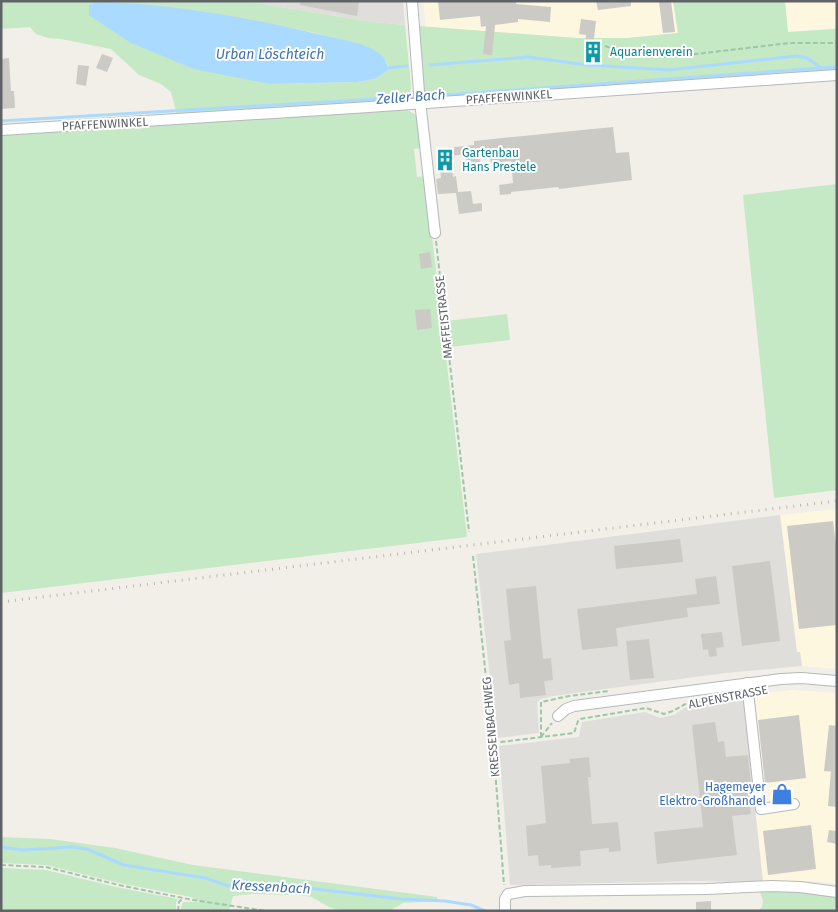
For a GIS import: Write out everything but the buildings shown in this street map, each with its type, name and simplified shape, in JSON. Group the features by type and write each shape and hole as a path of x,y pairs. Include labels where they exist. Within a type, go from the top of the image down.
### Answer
{"street":[{"path":"412,1 420,99 435,233"},
{"name":"PFAFFENWINKEL","path":"1,130 420,99 837,75"},
{"name":"ALPENSTRASSE","path":"558,716 566,708 574,706 747,687 801,678 837,681"},
{"path":"747,687 762,809 794,804"},
{"path":"505,911 504,898 508,894 525,891 707,889 771,886 800,887 837,892"}],"path":[{"path":"605,46 622,52 651,57 678,56 790,43 837,43"},
{"name":"MAFFEISTRASSE","path":"435,233 469,532"},
{"name":"KRESSENBACHWEG","path":"473,556 493,743 504,898"},
{"name":"ALPENSTRASSE","path":"493,743 574,733 580,719 646,708 664,714 687,703 721,700 747,687"},
{"path":"542,737 558,716"},
{"path":"1,865 46,867 183,898 266,911"},
{"path":"178,911 179,902 183,898"}],"shaded area":[{"path":"244,1 403,1 405,25 373,22"},
{"path":"423,1 673,1 678,33 627,38 577,38 426,27"},
{"path":"785,1 837,1 837,28 787,32"},
{"path":"837,509 837,669 802,666 800,653 797,653 780,515"},
{"path":"780,515 797,652 800,652 802,666 725,673 553,696 537,702 539,733 497,738 476,554"},
{"name":"Hagemeyer Elektro-Großhandel","path":"792,690 837,693 837,884 819,881 763,882 743,695"},
{"path":"743,695 763,882 701,881 510,885 499,746 579,737 582,722 645,712 660,718 674,715 686,707 722,703"}],"green space":[{"path":"1,1 244,1 373,22 405,25 411,85 410,96 407,99 177,115 171,92 161,84 139,75 111,49 48,38 36,34 30,27 1,29","holes":["229,16 311,32 367,47 379,54 387,62 388,70 375,79 357,82 270,84"]},
{"path":"673,1 785,1 788,32 837,29 837,73 432,99 427,98 424,94 419,26 577,38 627,38 678,33"},
{"path":"407,110 418,116 422,148 414,149 417,177 425,176 467,537 1,593 1,135"},
{"path":"837,184 837,490 774,498 743,195"},
{"path":"507,314 510,340 450,347 447,321"},
{"path":"1,837 50,839 115,848 193,865 437,897 437,901 403,903 389,911 342,911 329,907 312,897 252,894 233,896 229,911 180,911 183,902 200,902 191,897 119,883 46,865 1,863"},
{"path":"1,868 46,870 116,887 178,899 176,911 1,911"},
{"path":"759,889 837,895 837,911 758,911 762,907 763,901"}],"water":[{"name":"Urban Löschteich","path":"98,2 127,3 213,13 270,23 347,41 368,47 380,54 386,61 388,70 375,79 357,82 270,84 194,69 131,43 89,15 89,5"}],"waterway":[{"name":"Zeller Bach","path":"430,65 528,57 588,65 669,70 796,56 807,58 820,67"},
{"name":"Zeller Bach","path":"387,68 407,66"},
{"name":"Zeller Bach","path":"1,121 429,96 837,67"},
{"name":"Kressenbach","path":"1,847 23,850 72,847 87,849 124,865 205,878 232,887 307,888 401,899 445,901 471,905 485,911"}],"railway":[{"path":"1,602 837,501"}],"place":[{"name":"Aquarienverein","path":"593,52"},
{"name":"Gartenbau Hans Prestele","path":"445,160"},
{"name":"Hagemeyer Elektro-Großhandel","path":"782,794"}]}
